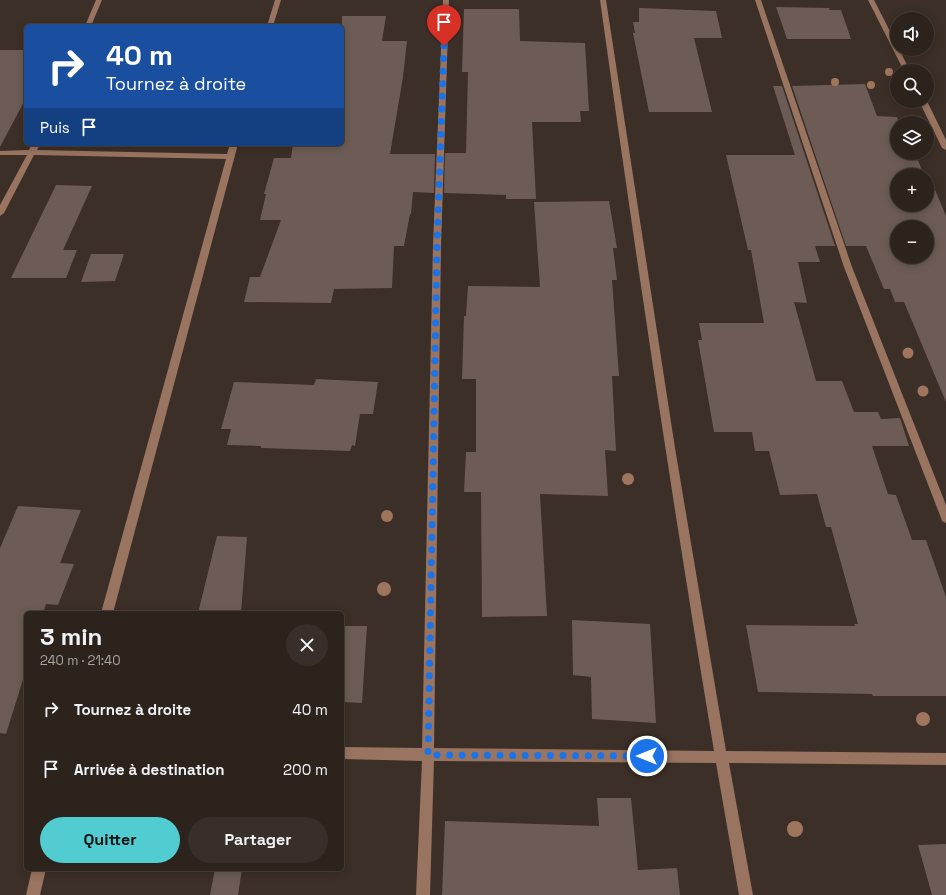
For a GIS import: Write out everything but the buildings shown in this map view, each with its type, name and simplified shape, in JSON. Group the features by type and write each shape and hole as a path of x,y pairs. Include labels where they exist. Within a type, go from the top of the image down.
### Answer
{"street":[{"path":"89,24 99,0"},
{"path":"271,24 278,0"},
{"path":"423,895 428,755 436,253 446,0"},
{"path":"603,0 638,242 720,757 746,895"},
{"path":"758,0 848,267 946,518"},
{"path":"871,0 904,64"},
{"path":"926,108 946,148"},
{"path":"107,611 233,146"},
{"path":"0,153 34,148 230,157"},
{"path":"0,213 34,148"},
{"path":"344,753 873,760 946,759"},
{"path":"33,895 39,871"}],"route":[{"path":"444,46 437,245 428,755 647,756"}]}
